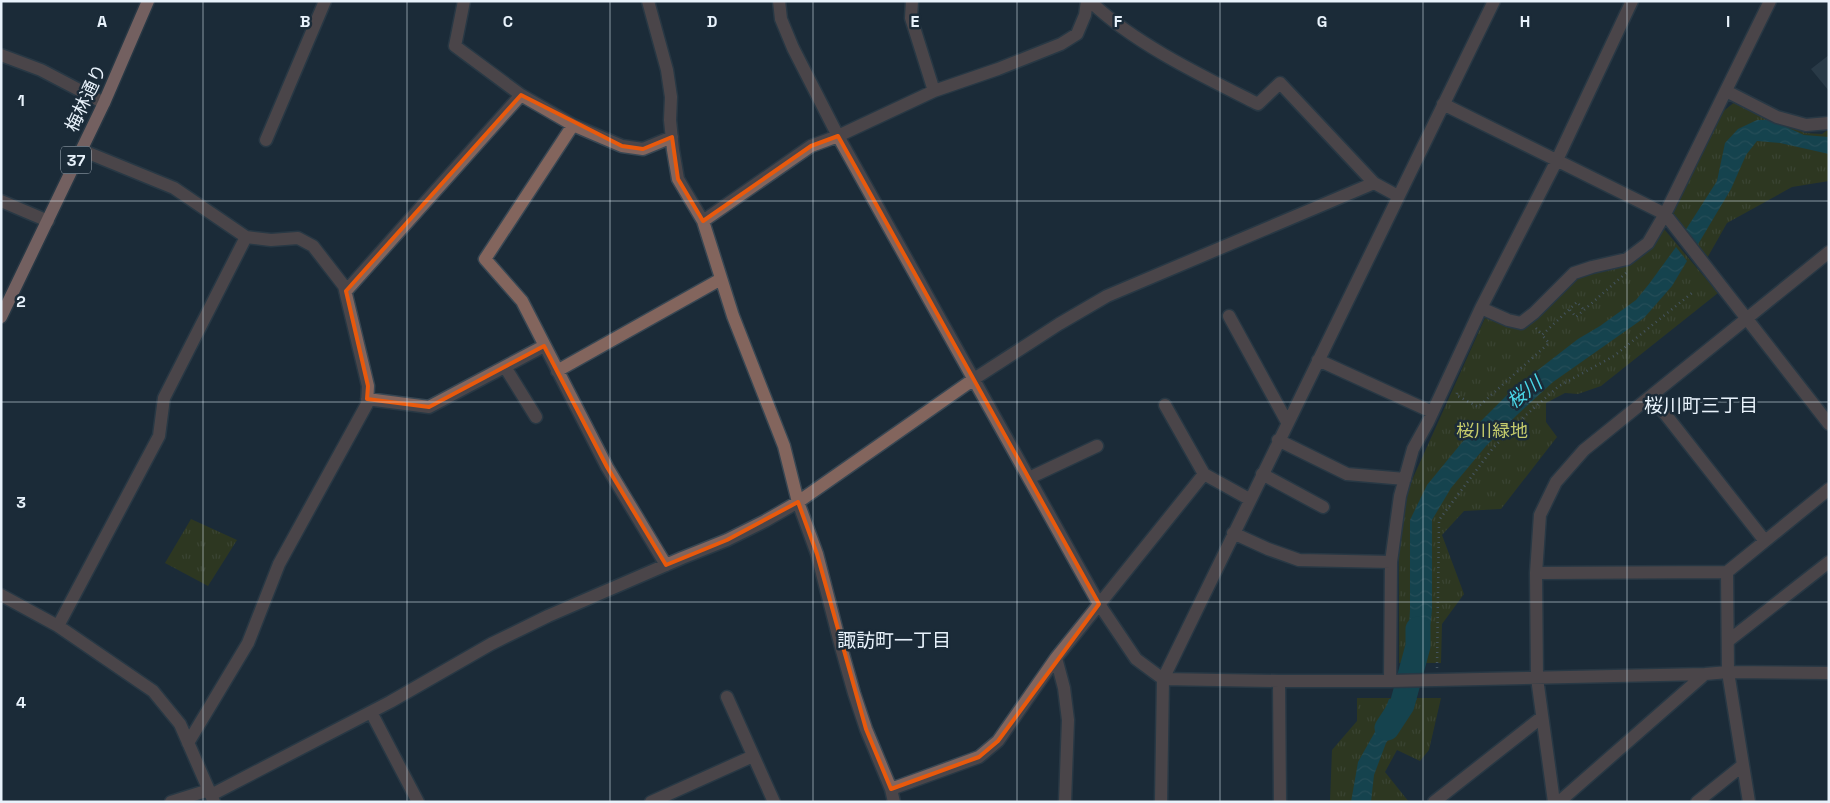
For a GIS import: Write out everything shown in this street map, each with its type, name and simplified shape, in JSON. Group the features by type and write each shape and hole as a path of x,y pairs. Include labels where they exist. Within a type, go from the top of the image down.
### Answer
{"main road":[{"name":"梅林通り","path":"1,317 104,103 148,1"}],"street":[{"path":"266,140 325,1"},
{"path":"464,1 455,46 485,66 521,95 573,125 622,146 643,150 672,137"},
{"path":"648,1 667,70 671,97 672,137 678,179 703,221 733,316 784,446 798,502 817,554 841,647 866,729 893,795 979,757 998,741 1056,658 1204,474"},
{"path":"778,1 781,18 793,48 838,136 1099,604 1136,659 1163,679 1392,681 1728,672 1829,674"},
{"path":"912,1 911,18 934,91"},
{"path":"703,221 810,146 838,136 934,91 998,69 1061,44 1077,34 1085,15 1088,1 1106,17 1151,46 1258,104 1280,83 1374,183 1398,196"},
{"path":"1161,802 1163,679 1249,499 1494,1"},
{"path":"1392,681 1391,562 1400,496 1413,449 1481,308 1557,160 1632,1"},
{"path":"1481,308 1508,320 1521,323 1574,273 1627,258 1648,243 1665,214 1770,1"},
{"path":"1,55 40,70 104,103"},
{"path":"1726,91 1777,117 1806,125 1829,123"},
{"path":"346,291 521,95"},
{"path":"1443,104 1665,214 1829,424"},
{"path":"573,125 485,259 522,301 606,467 666,565"},
{"path":"81,150 174,188 246,237 271,240 298,238 313,246 346,291 368,386 367,404 279,564 248,643 188,743"},
{"path":"171,802 211,796 371,712 491,644 548,616 727,540 798,502 974,379 1059,324 1108,296 1374,183"},
{"path":"1,201 48,221"},
{"path":"58,626 159,436 164,398 246,237"},
{"path":"1554,802 1537,678 1536,573 1540,515 1556,482 1584,450 1829,252"},
{"path":"557,371 720,279"},
{"path":"1229,316 1287,422"},
{"path":"367,399 429,407 544,346"},
{"path":"1318,360 1432,412"},
{"path":"505,367 536,417"},
{"path":"1651,396 1765,541"},
{"path":"1165,405 1204,474 1249,499"},
{"path":"1278,440 1348,474 1405,479"},
{"path":"1029,478 1097,446"},
{"path":"1262,474 1323,508"},
{"path":"1536,573 1727,572 1829,489"},
{"path":"1233,533 1268,549 1299,560 1391,562"},
{"path":"1728,641 1829,562"},
{"path":"1727,572 1728,672 1749,802"},
{"path":"1,595 58,626 153,691 180,724 211,796"},
{"path":"1056,658 1064,688 1068,720 1065,802"},
{"path":"1559,802 1705,674"},
{"path":"1279,681 1280,802"},
{"path":"727,697 774,802"},
{"path":"371,712 418,802"},
{"path":"1434,802 1542,717"},
{"path":"651,802 754,756"},
{"path":"1697,802 1743,765"}],"path":[{"path":"1570,310 1576,317 1633,267 1627,258"},
{"path":"1433,680 1439,520 1494,448 1532,409 1559,386 1614,356 1692,293"},
{"path":"1542,335 1577,302 1584,310"},
{"path":"1459,388 1456,395 1478,407 1549,343 1527,319"}],"highlighted area":[{"path":"521,95 622,146 643,149 672,137 678,179 703,221 811,146 838,136 1099,604 998,741 979,757 891,789 866,729 817,554 798,502 727,540 666,565 607,467 544,346 429,407 367,399 368,386 346,291"}],"green space":[{"path":"1736,101 1805,133 1822,134 1829,129 1829,181 1792,187 1727,223 1706,260 1671,216 1721,113"},
{"name":"桜川緑地","path":"1664,229 1718,293 1601,386 1578,394 1565,393 1546,403 1546,422 1557,437 1501,509 1464,511 1442,535 1464,594 1442,624 1441,663 1399,663 1399,519 1412,480 1485,318 1522,330 1578,276 1654,245"},
{"path":"191,519 237,540 208,586 165,563"},
{"path":"1357,698 1441,698 1429,750 1420,761 1397,750 1385,772 1409,802 1330,802 1332,750 1357,721"}],"water":[{"path":"1757,120 1771,120 1804,135 1829,137 1829,154 1780,143 1757,141 1746,155 1731,189 1697,246 1685,231 1717,181 1725,143 1738,129"},
{"path":"1676,247 1687,261 1672,286 1644,318 1553,382 1486,446 1451,488 1432,520 1432,610 1427,660 1407,662 1410,610 1410,520 1427,485 1473,429 1512,390 1578,339 1636,300"},
{"path":"1389,699 1417,699 1386,743 1374,775 1371,802 1351,802 1358,762 1380,723"}],"building":[{"path":"1829,55 1829,91 1811,69"}],"waterway":[{"name":"桜川","path":"1387,728 1402,705 1418,646 1418,629"}],"district":[{"name":"桜川町三丁目","path":"1701,405"},
{"name":"諏訪町一丁目","path":"894,640"}]}
